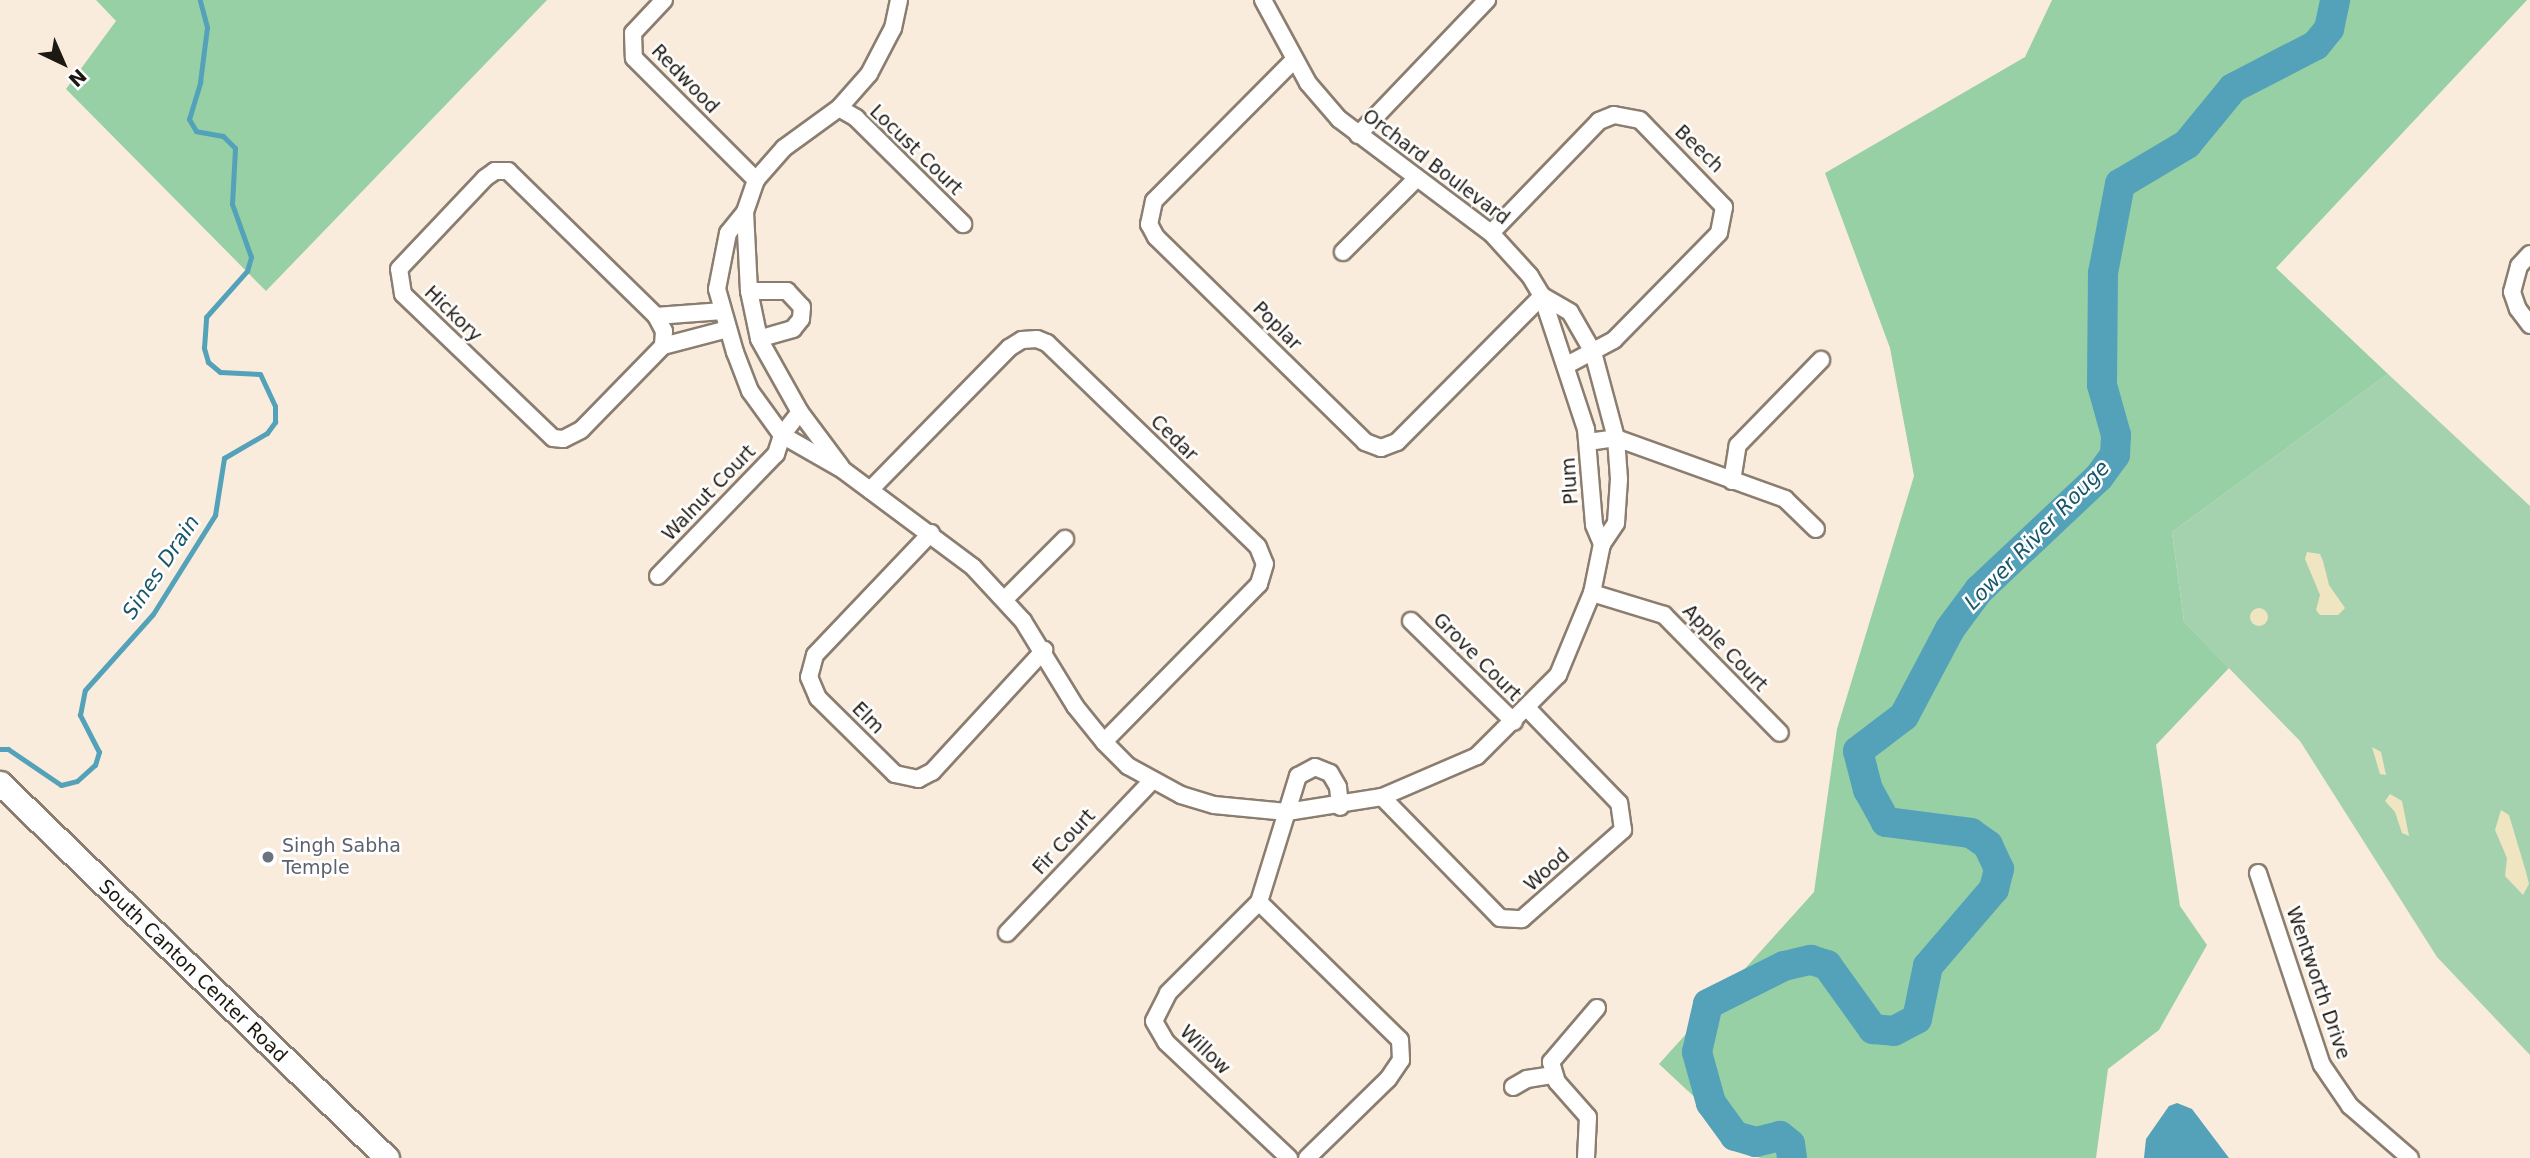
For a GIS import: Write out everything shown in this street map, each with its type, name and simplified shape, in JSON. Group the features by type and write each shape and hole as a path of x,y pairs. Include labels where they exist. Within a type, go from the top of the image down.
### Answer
{"main road":[{"name":"South Canton Center Road","path":"0,783 387,1158"}],"street":[{"name":"Redwood","path":"664,0 633,33 634,58 756,180"},
{"name":"Orchard Boulevard","path":"899,0 882,54 839,108 790,143 756,180 745,212 728,233 722,255 717,289 725,319 750,391 782,435 843,470 931,533 1005,599 1044,650 1075,706 1104,743 1152,781 1214,805 1287,812 1340,807 1382,797 1477,756 1528,709 1559,674 1592,593 1602,544 1616,523 1616,438 1593,352 1570,312 1542,296"},
{"name":"Orchard Boulevard","path":"1263,0 1294,60 1320,99 1357,135 1491,233 1519,260 1542,296 1567,365 1588,442"},
{"path":"1357,135 1487,0"},
{"name":"Poplar","path":"1294,60 1154,201 1149,223 1156,237 1365,442 1381,448 1397,442 1542,296"},
{"name":"Locust Court","path":"839,108 856,118 962,224"},
{"name":"Beech","path":"1491,233 1599,121 1614,115 1640,120 1718,197 1725,216 1719,233 1614,340 1567,365"},
{"name":"Hickory","path":"656,316 508,171 495,171 485,178 399,269 403,294 553,438 563,439 581,430 663,346"},
{"path":"1343,252 1416,179"},
{"name":"Orchard Boulevard","path":"745,212 751,312 759,339 800,412 843,470"},
{"path":"2530,254 2519,266 2512,292 2518,309 2530,326"},
{"path":"749,291 787,291 802,307 801,319 793,329 759,339"},
{"path":"656,316 664,331 663,346 725,319 751,312"},
{"path":"656,316 725,319"},
{"name":"Cedar","path":"870,490 1009,348 1022,340 1037,339 1047,343 1258,547 1265,564 1259,584 1104,743"},
{"path":"1732,481 1738,445 1821,360"},
{"name":"Walnut Court","path":"658,576 776,454 782,435 800,412"},
{"path":"1616,438 1785,499 1816,529"},
{"name":"Plum","path":"1602,544 1594,525 1588,442 1616,438"},
{"name":"Elm","path":"931,533 815,655 808,677 818,698 895,774 918,779 932,772 1044,650"},
{"path":"1005,599 1065,538"},
{"name":"Apple Court","path":"1592,593 1664,615 1780,733"},
{"name":"Grove Court","path":"1411,621 1514,722"},
{"name":"Wood","path":"1382,797 1500,918 1522,919 1623,830 1619,803 1528,709"},
{"name":"Willow","path":"1289,1158 1166,1042 1154,1021 1168,993 1259,902 1298,776 1315,767 1330,773 1338,787 1340,807"},
{"name":"Fir Court","path":"1007,933 1152,781"},
{"name":"Wentworth Drive","path":"2258,873 2322,1065 2350,1106 2410,1158"},
{"path":"1259,902 1400,1040 1401,1060 1388,1079 1307,1158"},
{"path":"1586,1158 1588,1117 1552,1075 1555,1052 1597,1008"},
{"path":"1513,1087 1527,1079 1552,1075"}],"green space":[{"path":"96,0 547,0 266,291 66,89 116,21"},
{"path":"2052,0 2527,0 2276,268 2388,374 2172,532 2184,622 2229,668 2156,745 2180,906 2207,945 2159,1030 2108,1069 2096,1158 1760,1158 1659,1064 1814,892 1837,729 1914,476 1890,348 1825,173 2025,57"},
{"path":"2388,374 2530,506 2530,1055 2437,957 2300,741 2184,622 2172,532"}],"sand":[{"path":"2307,552 2320,554 2329,585 2345,608 2338,615 2320,615 2316,610 2320,595 2305,559"},
{"path":"2259,608 2265,611 2268,617 2265,623 2259,626 2253,623 2250,617 2253,611"},
{"path":"2372,747 2381,752 2386,775 2380,774"},
{"path":"2390,794 2402,801 2409,836 2402,833 2395,812 2385,801"},
{"path":"2501,810 2509,815 2526,872 2529,884 2523,895 2505,876 2507,858 2495,830"}],"water":[{"path":"2177,1103 2192,1109 2229,1158 2144,1158 2146,1139 2169,1106"}],"waterway":[{"name":"Sines Drain","path":"0,749 8,749 61,785 77,781 95,765 99,752 80,715 85,690 153,614 215,515 224,458 267,433 275,422 275,406 260,374 220,372 208,362 204,348 206,317 247,271 251,257 232,204 235,148 223,136 196,131 189,119 200,82 207,27 200,0"},
{"name":"Lower River Rouge","path":"1792,1158 1790,1144 1780,1136 1756,1142 1735,1136 1711,1103 1697,1052 1708,1004 1784,966 1811,960 1827,965 1873,1029 1894,1031 1917,1019 1928,966 1994,889 1999,869 1988,845 1971,833 1886,822 1868,790 1858,751 1904,716 1950,629 1979,590 2099,477 2115,455 2116,435 2102,385 2103,273 2120,184 2187,144 2233,88 2316,45 2329,29 2335,0"}],"place":[{"name":"Singh Sabha Temple","path":"268,857"}]}
